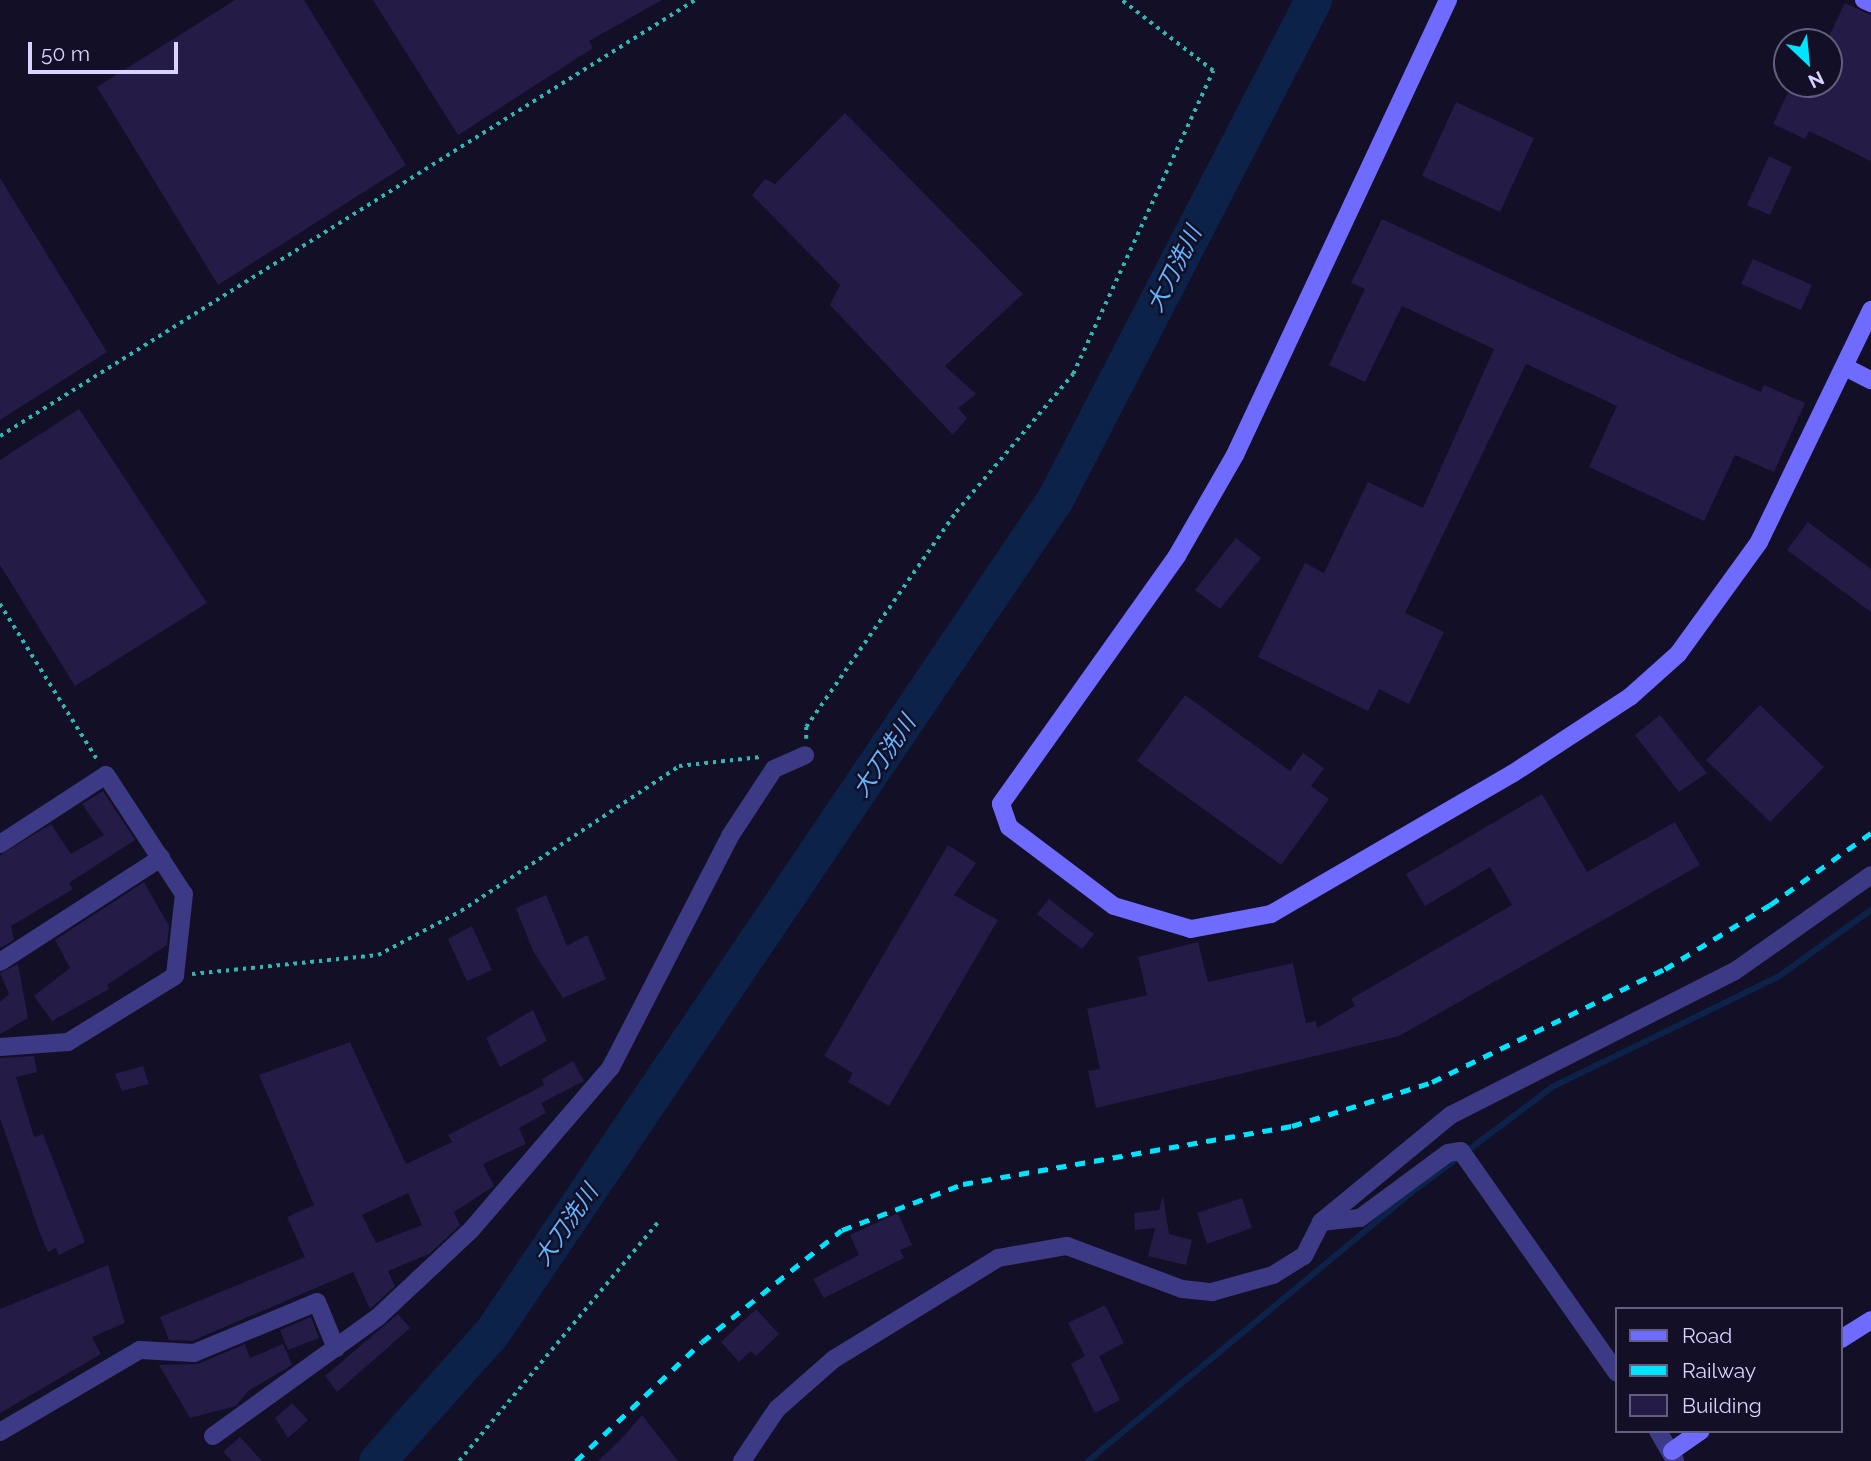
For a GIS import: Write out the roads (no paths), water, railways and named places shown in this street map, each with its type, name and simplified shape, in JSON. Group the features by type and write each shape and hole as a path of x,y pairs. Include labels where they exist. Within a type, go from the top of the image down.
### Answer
{"street":[{"path":"1448,0 1235,455 1177,556 1005,792 1001,818 1009,827 1114,906 1144,919 1222,927 1283,907 1586,729 1678,654 1759,542 1871,310"},
{"path":"1864,0 1871,3"},
{"path":"1845,367 1871,380"},
{"path":"213,1436 336,1348 471,1230 611,1067 730,836 774,769 806,755"},
{"path":"0,844 106,775 184,894 175,976 68,1042 0,1047"},
{"path":"0,962 161,858"},
{"path":"742,1461 777,1409 834,1359 998,1258 1067,1246 1182,1289 1212,1292 1242,1288 1304,1256 1321,1222 1451,1115 1734,971 1871,874"},
{"path":"1321,1222 1360,1218 1448,1153 1461,1151 1616,1372"},
{"path":"0,1432 140,1350 194,1353 317,1302 336,1348"},
{"path":"1843,1338 1871,1320"},
{"path":"1659,1433 1673,1456 1700,1433"}],"waterway":[{"name":"大刀洗川","path":"377,1461 492,1332 1055,499 1313,0"},
{"path":"1088,1461 1415,1190 1552,1087 1778,977 1871,910"}],"railway":[{"path":"576,1461 702,1342 842,1230 963,1184 1292,1126 1432,1082 1665,969 1770,905 1871,833"}]}
